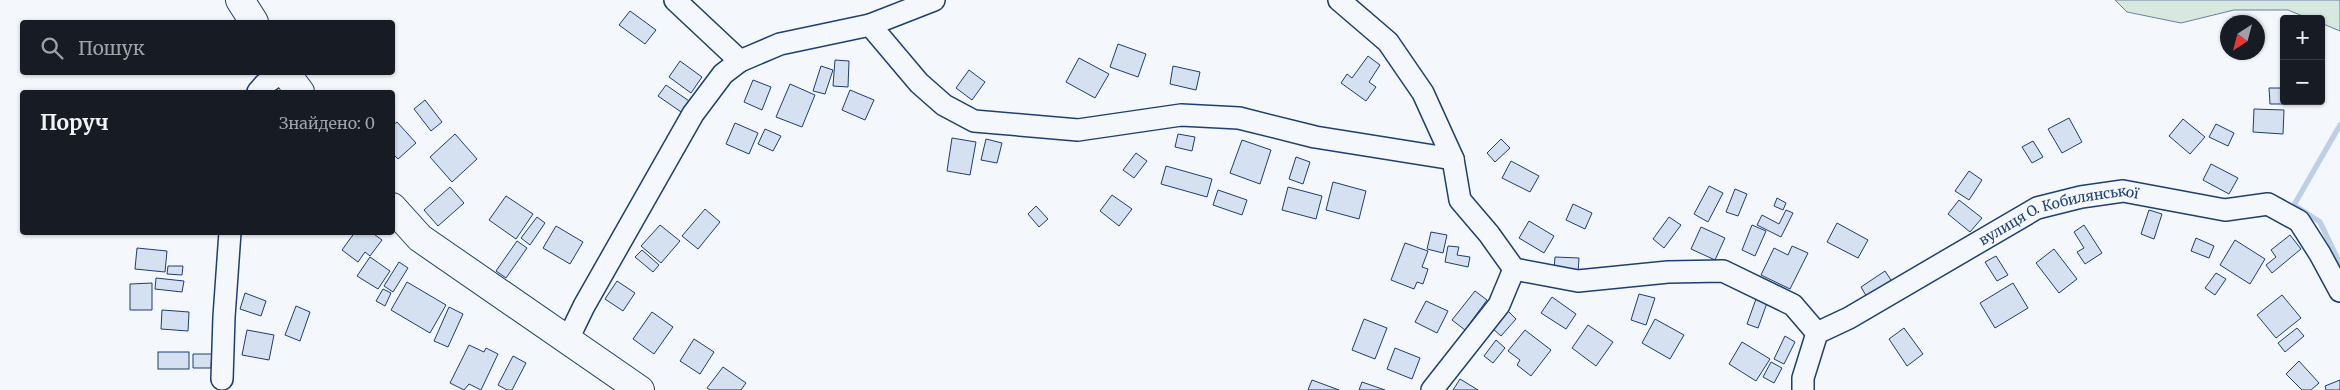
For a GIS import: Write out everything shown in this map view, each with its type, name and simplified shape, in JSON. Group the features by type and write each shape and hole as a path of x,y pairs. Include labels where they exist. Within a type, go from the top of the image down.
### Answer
{"main road":[{"path":"240,0 253,20"},
{"path":"286,75 298,90"},
{"path":"395,210 420,238 640,390"}],"street":[{"path":"675,0 740,61"},
{"path":"568,339 584,306 693,114 723,74 740,61 780,44 870,26 934,0"},
{"path":"1339,0 1388,42 1423,93 1453,159 1460,200 1489,234 1514,269 1578,281 1668,272 1723,271 1793,305 1817,333 1803,378 1802,390"},
{"path":"870,26 919,84 944,105 974,121 1078,130 1181,115 1240,118 1315,137 1453,159"},
{"path":"260,90 265,84 279,75"},
{"name":"вулиця О. Кобилянської","path":"1817,333 1849,318 2037,208 2081,197 2123,191 2225,210 2268,204 2298,221 2320,254 2340,291"},
{"path":"222,379 230,235"},
{"path":"1432,390 1499,306 1514,269"}],"shaded area":[{"path":"2115,0 2340,0 2340,31 2325,25 2325,15 2300,15 2288,10 2234,10 2181,23 2127,12"}],"building":[{"path":"630,11 656,30 645,44 619,25"},
{"path":"1118,44 1146,54 1138,77 1110,67"},
{"path":"1368,56 1380,65 1369,82 1376,87 1366,101 1341,83 1347,74 1352,78"},
{"path":"1079,58 1109,74 1095,98 1066,82"},
{"path":"835,60 849,61 848,87 833,86"},
{"path":"680,61 702,77 691,93 669,77"},
{"path":"821,66 833,70 825,94 813,91"},
{"path":"1173,66 1200,72 1196,90 1170,84"},
{"path":"969,70 985,82 972,100 956,88"},
{"path":"753,80 771,87 762,110 744,102"},
{"path":"790,84 815,95 802,127 776,117"},
{"path":"666,85 692,103 684,114 658,96"},
{"path":"2269,88 2280,88 2280,104 2270,104"},
{"path":"850,90 874,100 865,120 842,110"},
{"path":"425,100 442,122 431,131 414,109"},
{"path":"2254,109 2284,110 2283,134 2253,132"},
{"path":"2069,118 2082,142 2062,153 2048,129"},
{"path":"2183,119 2205,137 2190,154 2169,136"},
{"path":"397,122 416,143 398,159 395,156 395,124"},
{"path":"735,123 758,133 749,154 726,144"},
{"path":"2216,124 2234,133 2228,146 2209,137"},
{"path":"765,129 781,136 773,151 758,144"},
{"path":"455,134 477,159 452,182 430,157"},
{"path":"1178,134 1195,137 1192,151 1175,147"},
{"path":"952,138 976,142 970,175 947,171"},
{"path":"986,139 1002,143 997,163 981,160"},
{"path":"1501,139 1510,148 1495,162 1487,153"},
{"path":"1242,140 1271,150 1260,184 1230,173"},
{"path":"2033,141 2043,157 2032,163 2022,147"},
{"path":"1136,153 1147,161 1134,178 1123,170"},
{"path":"1296,157 1310,162 1303,184 1289,179"},
{"path":"1511,161 1539,176 1530,192 1502,178"},
{"path":"2211,164 2238,178 2229,194 2203,180"},
{"path":"1166,166 1212,179 1207,197 1161,184"},
{"path":"1969,171 1982,180 1969,200 1955,191"},
{"path":"1333,182 1366,191 1359,219 1326,210"},
{"path":"1709,186 1723,193 1708,222 1694,214"},
{"path":"450,187 464,203 438,226 424,210"},
{"path":"1288,187 1322,196 1316,219 1282,210"},
{"path":"1735,189 1747,194 1738,216 1726,212"},
{"path":"1218,190 1247,200 1242,215 1213,205"},
{"path":"1112,195 1132,209 1119,226 1100,211"},
{"path":"506,196 533,214 516,239 489,220"},
{"path":"1777,198 1786,203 1783,210 1774,206"},
{"path":"1959,200 1982,218 1970,232 1948,214"},
{"path":"1573,204 1592,213 1585,229 1566,220"},
{"path":"1036,206 1048,219 1039,227 1028,214"},
{"path":"705,209 720,222 698,249 682,236"},
{"path":"1786,210 1793,213 1781,237 1757,225 1762,215 1779,224"},
{"path":"2149,210 2162,214 2154,239 2141,234"},
{"path":"537,217 545,223 530,245 521,238"},
{"path":"1669,217 1681,225 1664,248 1653,239"},
{"path":"1529,221 1554,236 1544,253 1519,238"},
{"path":"1837,223 1868,240 1858,258 1827,242"},
{"path":"660,225 680,241 661,263 641,246"},
{"path":"1752,225 1766,231 1755,256 1742,250"},
{"path":"2084,225 2102,253 2085,264 2077,252 2084,248 2074,232"},
{"path":"556,226 583,242 570,264 543,248"},
{"path":"1701,227 1725,238 1715,260 1691,249"},
{"path":"1431,232 1447,235 1443,253 1427,249"},
{"path":"353,235 375,235 382,240 370,256 365,252 358,262 342,250"},
{"path":"2290,235 2301,249 2272,273 2266,265 2276,257 2271,250"},
{"path":"2196,238 2214,246 2209,258 2191,251"},
{"path":"2235,240 2265,259 2250,284 2220,265"},
{"path":"517,241 527,248 506,278 496,271"},
{"path":"1405,243 1428,251 1422,267 1428,269 1423,284 1417,282 1414,289 1391,280"},
{"path":"1448,246 1459,247 1457,255 1470,257 1468,267 1445,262"},
{"path":"1792,246 1808,253 1790,289 1761,275 1774,248 1788,255"},
{"path":"137,248 167,251 165,272 135,269"},
{"path":"2054,249 2077,279 2059,293 2036,263"},
{"path":"642,250 659,265 653,272 635,257"},
{"path":"1996,256 2008,275 1997,281 1985,262"},
{"path":"370,257 390,271 378,289 357,276"},
{"path":"1555,257 1579,258 1578,273 1554,271"},
{"path":"399,262 408,268 393,292 384,286"},
{"path":"168,266 183,266 182,275 167,274"},
{"path":"1885,271 1893,283 1868,299 1861,287"},
{"path":"2216,273 2226,279 2215,295 2205,288"},
{"path":"156,278 184,281 182,292 155,289"},
{"path":"617,281 635,293 623,311 605,299"},
{"path":"407,282 446,305 430,333 391,310"},
{"path":"152,283 152,310 130,310 130,284"},
{"path":"2013,283 2028,308 1995,328 1980,303"},
{"path":"383,289 391,293 385,306 376,301"},
{"path":"1475,291 1487,300 1465,330 1452,320"},
{"path":"245,293 266,301 261,316 240,309"},
{"path":"1639,294 1655,298 1646,325 1631,320"},
{"path":"2282,295 2301,318 2276,338 2257,315"},
{"path":"1552,297 1576,314 1566,329 1541,313"},
{"path":"1756,299 1767,303 1758,328 1747,324"},
{"path":"1426,301 1448,311 1437,333 1415,322"},
{"path":"296,306 310,312 300,341 285,335"},
{"path":"449,307 463,314 448,347 434,341"},
{"path":"162,310 189,312 188,331 161,329"},
{"path":"1508,311 1516,319 1501,336 1492,328"},
{"path":"652,312 673,327 654,354 633,339"},
{"path":"1364,319 1387,328 1375,359 1352,350"},
{"path":"1655,319 1684,335 1670,359 1642,343"},
{"path":"1588,325 1613,342 1596,366 1572,348"},
{"path":"1904,328 1923,354 1907,366 1889,339"},
{"path":"2297,328 2304,336 2285,352 2278,343"},
{"path":"247,330 274,335 269,360 242,355"},
{"path":"1525,330 1551,350 1531,376 1517,365 1520,360 1508,351"},
{"path":"1785,336 1795,342 1784,364 1774,359"},
{"path":"694,339 714,352 700,374 680,361"},
{"path":"1496,340 1505,348 1493,363 1484,356"},
{"path":"1742,342 1770,359 1756,381 1729,364"},
{"path":"469,345 484,352 486,348 498,354 481,390 469,384 464,390 450,383"},
{"path":"1395,348 1420,358 1412,379 1387,369"},
{"path":"158,352 189,352 189,369 158,369"},
{"path":"193,354 212,354 211,368 193,368"},
{"path":"513,356 526,363 512,390 507,390 498,385"},
{"path":"2299,361 2319,383 2311,390 2302,390 2286,374"},
{"path":"1771,362 1782,368 1774,383 1763,377"},
{"path":"723,367 746,383 741,390 710,390 707,388"},
{"path":"1460,379 1478,390 1453,390"},
{"path":"1312,380 1339,390 1308,390"},
{"path":"2340,380 2340,390 2326,390 2325,386"},
{"path":"1362,382 1385,390 1359,390"}],"waterway":[{"path":"2340,125 2294,205 2320,222 2340,264"}]}
